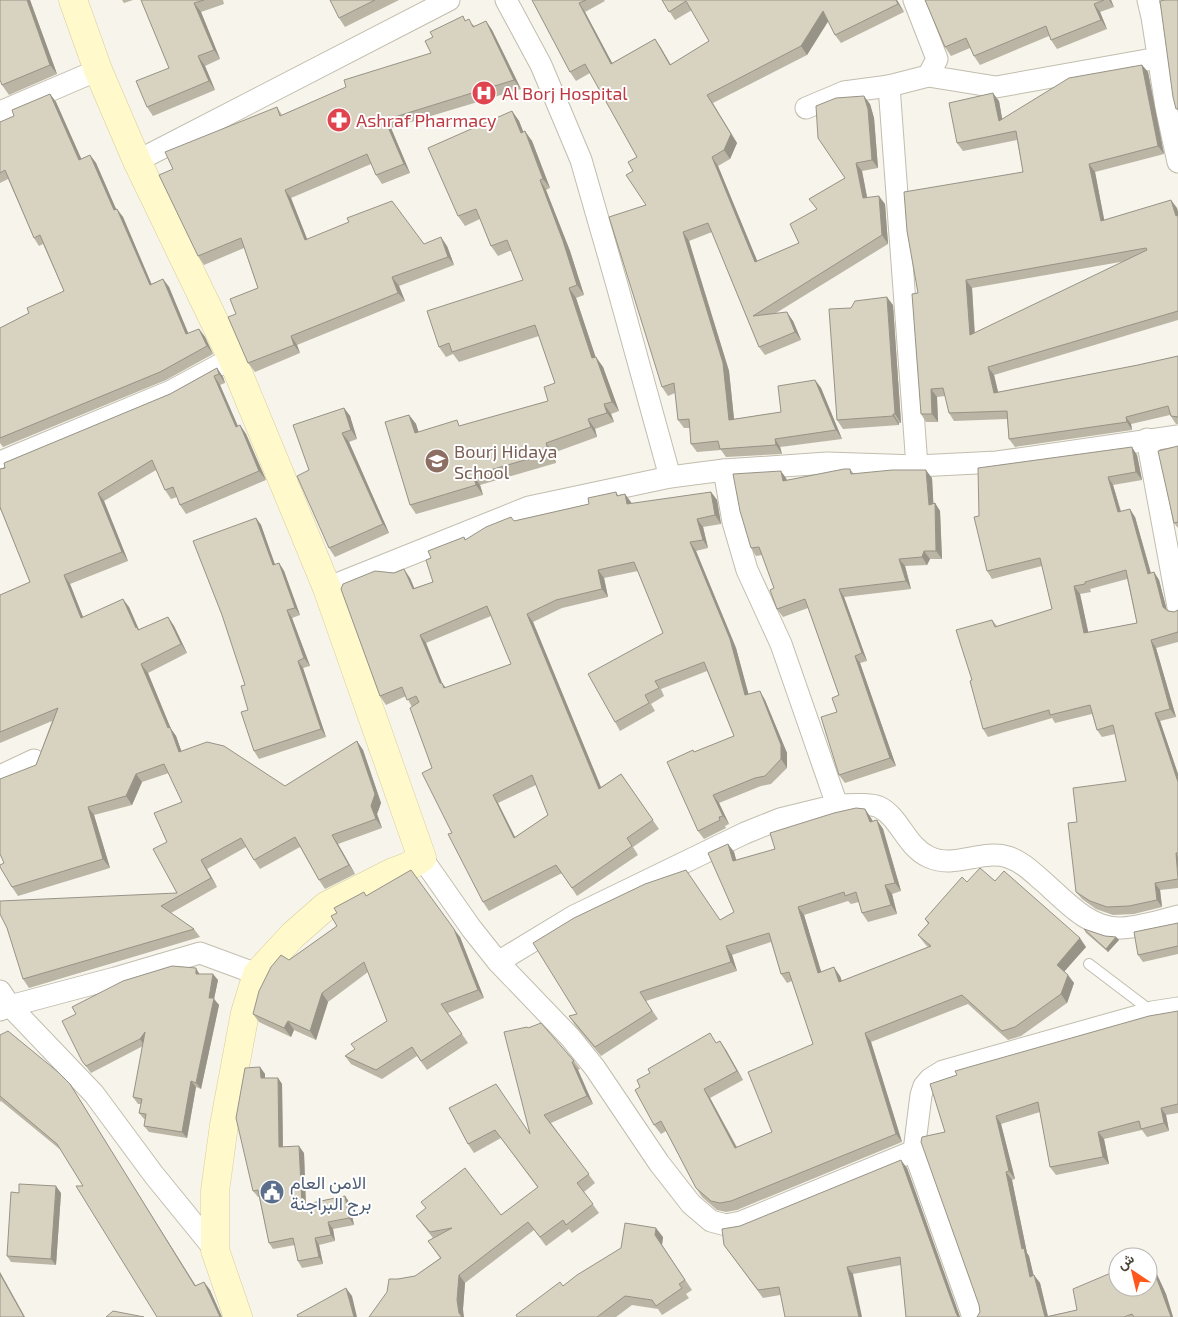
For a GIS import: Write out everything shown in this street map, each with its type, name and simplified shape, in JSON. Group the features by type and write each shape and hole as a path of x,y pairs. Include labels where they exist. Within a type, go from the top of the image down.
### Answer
{"street":[{"path":"73,0 98,70 137,161 232,358 327,588 422,858 471,928 498,962 570,1037 595,1068 659,1162 691,1204 711,1221 726,1225 741,1222 914,1151"},
{"path":"137,161 449,0"},
{"path":"506,0 541,65 581,160 618,285 670,477"},
{"path":"914,0 936,59 928,76"},
{"path":"1148,0 1166,107 1178,162"},
{"path":"806,108 844,92 889,86 928,76 996,87 1158,58"},
{"path":"0,112 98,70"},
{"path":"889,86 917,466"},
{"path":"0,462 171,391 232,358"},
{"path":"327,588 529,507 670,477 724,470 827,464 917,466 997,462 1178,436"},
{"path":"1147,439 1178,607"},
{"path":"724,470 733,522 747,570 781,644 837,805"},
{"path":"0,776 34,760"},
{"path":"498,962 574,916 745,833 780,819 837,805 878,806 891,817 911,844 928,857 944,861 985,854 1007,857 1023,864 1080,914 1101,924 1120,928 1142,925 1178,916"},
{"path":"238,1317 215,1250 214,1191 245,1013 257,974 293,935 326,906 422,858"},
{"path":"3,1002 115,978 200,952 257,974"},
{"path":"3,1002 94,1094 154,1175 215,1250"},
{"path":"973,1317 914,1151 921,1095 924,1086 930,1079 943,1071 1152,1012 1178,1008"}],"lane":[{"path":"1089,964 1152,1012"}],"building":[{"path":"0,0 27,0 50,65 2,85 0,80"},
{"path":"141,0 204,0 194,3 214,50 198,56 209,81 147,107 136,81 169,68"},
{"path":"330,0 375,0 339,18"},
{"path":"532,0 586,0 579,3 611,64 655,39 670,65 709,41 686,1 669,12 662,0 896,0 898,4 835,35 823,11 801,46 707,95 731,134 724,150 712,157 755,262 799,243 790,224 817,209 809,199 845,178 818,138 816,106 836,98 864,96 868,109 872,160 856,163 863,198 879,196 882,235 753,316 787,312 795,332 759,347 708,223 683,232 723,363 729,420 781,412 778,386 815,380 836,430 775,439 776,445 720,449 718,441 691,444 689,419 678,420 674,383 662,387 609,217 646,205 626,175 633,171 628,162 637,157 585,64 570,72"},
{"path":"925,0 1104,0 1094,4 1101,20 1051,40 1046,26 974,56 966,38 945,47"},
{"path":"1178,0 1178,109 1176,109 1173,97 1160,1"},
{"path":"463,16 465,21 469,19 473,27 486,21 514,80 385,120 404,164 376,175 367,154 285,190 305,240 349,222 347,218 392,201 424,244 441,237 448,257 392,277 398,293 291,336 294,345 248,363 228,317 236,314 230,299 258,288 241,238 198,256 159,175 173,169 165,152 277,107 280,116 346,87 344,80 431,53 425,41 433,37 430,32"},
{"path":"1142,65 1158,146 1089,164 1101,221 1171,200 1176,216 1178,215 1178,311 988,367 994,393 1178,356 1178,417 1171,416 1168,406 1126,417 1127,422 1009,439 1007,411 949,413 943,388 931,389 932,414 921,414 912,294 918,293 907,231 904,192 1023,172 1016,131 957,143 949,103 993,93 999,121 1069,78","holes":["1146,248 1147,250 970,335 966,280"]},
{"path":"50,94 79,160 90,155 114,210 117,209 150,285 163,279 186,334 199,329 207,346 160,372 0,438 0,328 29,313 27,308 64,291 40,235 34,238 5,170 0,173 0,122 14,116 12,110"},
{"path":"512,111 521,133 525,131 543,179 540,180 577,285 569,288 592,358 596,357 612,402 604,404 607,413 588,419 591,427 546,443 549,453 473,475 476,485 410,505 385,422 409,415 415,433 457,420 459,426 548,401 544,387 555,383 535,325 452,352 449,343 439,347 427,311 523,280 507,240 491,246 476,209 458,216 428,148"},
{"path":"887,297 895,414 893,416 837,420 829,309 851,308 855,301"},
{"path":"217,368 219,374 214,376 236,427 240,425 259,471 180,505 173,487 165,490 152,460 98,493 122,552 64,575 81,618 123,599 138,630 168,617 181,644 141,664 168,728 170,727 179,752 207,742 224,746 285,786 357,741 375,794 371,806 376,819 332,835 349,865 319,880 295,837 254,860 241,838 201,860 211,878 161,906 194,929 23,979 7,928 0,914 0,901 177,893 153,849 167,842 154,813 182,802 164,764 136,774 126,796 88,807 103,859 12,887 0,867 4,863 0,854 0,779 36,765 58,708 0,732 0,595 30,582 0,507 0,469 5,468 4,463 170,394"},
{"path":"344,408 351,430 342,433 383,524 329,548 297,476 309,470 293,425"},
{"path":"1178,446 1178,522 1174,523 1158,451"},
{"path":"1132,447 1136,472 1108,477 1118,512 1130,509 1148,574 1154,572 1163,607 1168,611 1174,612 1178,610 1178,632 1151,640 1170,709 1155,713 1178,782 1178,853 1176,853 1178,879 1155,883 1157,900 1129,906 1107,907 1090,901 1076,892 1068,823 1077,822 1073,788 1126,781 1113,725 1097,730 1090,705 1050,715 1049,710 983,729 970,681 972,680 956,630 992,620 995,627 1052,609 1040,558 987,571 974,517 979,516 978,468","holes":["1126,570 1137,623 1084,633 1074,586"]},
{"path":"850,469 851,474 892,470 926,470 929,505 935,503 936,551 924,551 922,557 899,559 906,581 839,589 862,653 855,656 890,758 839,775 821,717 837,712 832,698 839,695 805,599 777,609 770,590 774,588 759,547 751,548 740,511 733,474 781,471 783,481"},
{"path":"616,492 617,496 625,494 627,504 711,492 715,515 697,519 703,540 690,542 730,639 745,695 760,691 781,745 781,759 765,776 755,778 713,795 723,816 719,817 720,820 698,831 667,762 693,750 694,752 734,736 704,662 655,681 659,688 645,695 649,703 615,722 588,674 663,633 634,562 598,570 602,589 556,600 527,614 599,789 621,774 653,820 627,838 632,846 572,888 556,865 483,902 448,834 452,833 422,773 432,768 410,708 419,702 416,696 407,700 402,687 380,696 341,589 343,584 375,571 394,573 404,569 413,589 433,582 426,560 431,558 428,551 464,537 465,540 486,527 511,517 514,521 589,504 588,498","holes":["487,606 511,664 444,688 442,683 440,683 420,635","532,775 548,815 514,838 493,795"]},
{"path":"256,518 273,565 279,563 295,608 287,610 304,658 298,661 321,729 254,751 241,712 248,710 241,686 245,685 222,615 193,541"},
{"path":"856,808 865,809 870,822 877,820 895,883 885,885 891,905 862,913 856,892 845,896 844,892 798,907 818,973 834,967 839,982 931,946 918,935 929,923 925,919 962,877 967,882 980,868 995,881 1004,871 1080,938 1057,965 1068,975 1061,994 1015,1027 1002,1031 962,995 865,1033 896,1134 731,1201 720,1203 711,1201 696,1188 661,1121 654,1125 635,1090 640,1087 637,1080 650,1073 648,1069 710,1033 716,1043 720,1041 737,1071 704,1089 735,1148 772,1132 748,1072 813,1044 789,972 781,974 769,933 726,946 731,962 640,992 652,1011 595,1047 569,1016 577,1014 533,943 574,918 645,884 686,870 720,920 734,912 708,853 728,844 733,861 775,849 770,833"},
{"path":"411,870 454,929 478,990 441,1004 462,1034 421,1061 412,1047 376,1070 345,1056 355,1049 351,1044 387,1021 364,962 322,993 310,1031 288,1021 284,1028 253,1014 259,991 271,967 281,955 289,960 337,926 331,916 337,913 334,908 364,892 366,896"},
{"path":"1178,923 1178,946 1138,955 1134,932"},
{"path":"1084,929 1105,936 1116,937 1106,949"},
{"path":"172,966 196,968 196,974 213,974 209,998 214,998 196,1083 191,1081 182,1132 144,1126 146,1114 139,1113 142,1099 133,1097 145,1032 140,1039 86,1066 62,1021 76,1014 72,1007 123,981"},
{"path":"1178,1011 1178,1104 1161,1108 1164,1123 1141,1129 1139,1121 1098,1132 1103,1157 1050,1167 1038,1102 996,1116 1009,1171 1006,1172 1022,1249 1024,1248 1030,1277 1034,1275 1045,1317 977,1317 980,1312 979,1305 921,1142 922,1137 945,1132 930,1084 957,1075 955,1071 1149,1016"},
{"path":"541,1023 574,1061 572,1062 587,1096 544,1115 589,1174 577,1183 593,1204 566,1225 563,1220 540,1237 528,1222 459,1275 457,1300 459,1313 462,1317 369,1317 387,1292 389,1279 415,1276 441,1258 428,1241 452,1228 430,1232 416,1216 426,1208 421,1202 465,1168 501,1215 538,1187 495,1130 468,1144 449,1108 496,1084 530,1134 504,1032 528,1028"},
{"path":"8,1031 70,1084 195,1286 204,1282 220,1317 157,1317 76,1186 83,1186 57,1144 0,1096 0,1035"},
{"path":"260,1067 261,1078 278,1078 279,1147 299,1146 302,1205 345,1196 349,1218 328,1222 331,1235 315,1238 319,1257 298,1261 293,1238 269,1243 258,1190 253,1191 236,1118 245,1068"},
{"path":"901,1160 958,1317 906,1317 900,1257 847,1267 859,1317 785,1317 779,1287 758,1290 724,1245 722,1229 740,1226"},
{"path":"19,1184 56,1186 51,1259 7,1256 11,1192 19,1193"},
{"path":"625,1223 656,1228 655,1235 685,1280 679,1284 682,1288 656,1306 652,1300 625,1296 597,1317 517,1317 516,1315 560,1282 563,1286 577,1275 621,1248"},
{"path":"0,1274 24,1317 0,1317"},
{"path":"1108,1274 1108,1297 1158,1297 1158,1282 1171,1317 1134,1317 1132,1314 1124,1317 1046,1317 1077,1310 1073,1289"},
{"path":"346,1288 354,1317 298,1317 297,1315"},
{"path":"113,1311 144,1317 106,1317"}],"place":[{"name":"Al Borj Hospital","path":"484,93"},
{"name":"Ashraf Pharmacy","path":"339,120"},
{"name":"Bourj Hidaya School","path":"437,461"},
{"name":"الامن العام برج البراجنة","path":"272,1192"}]}
